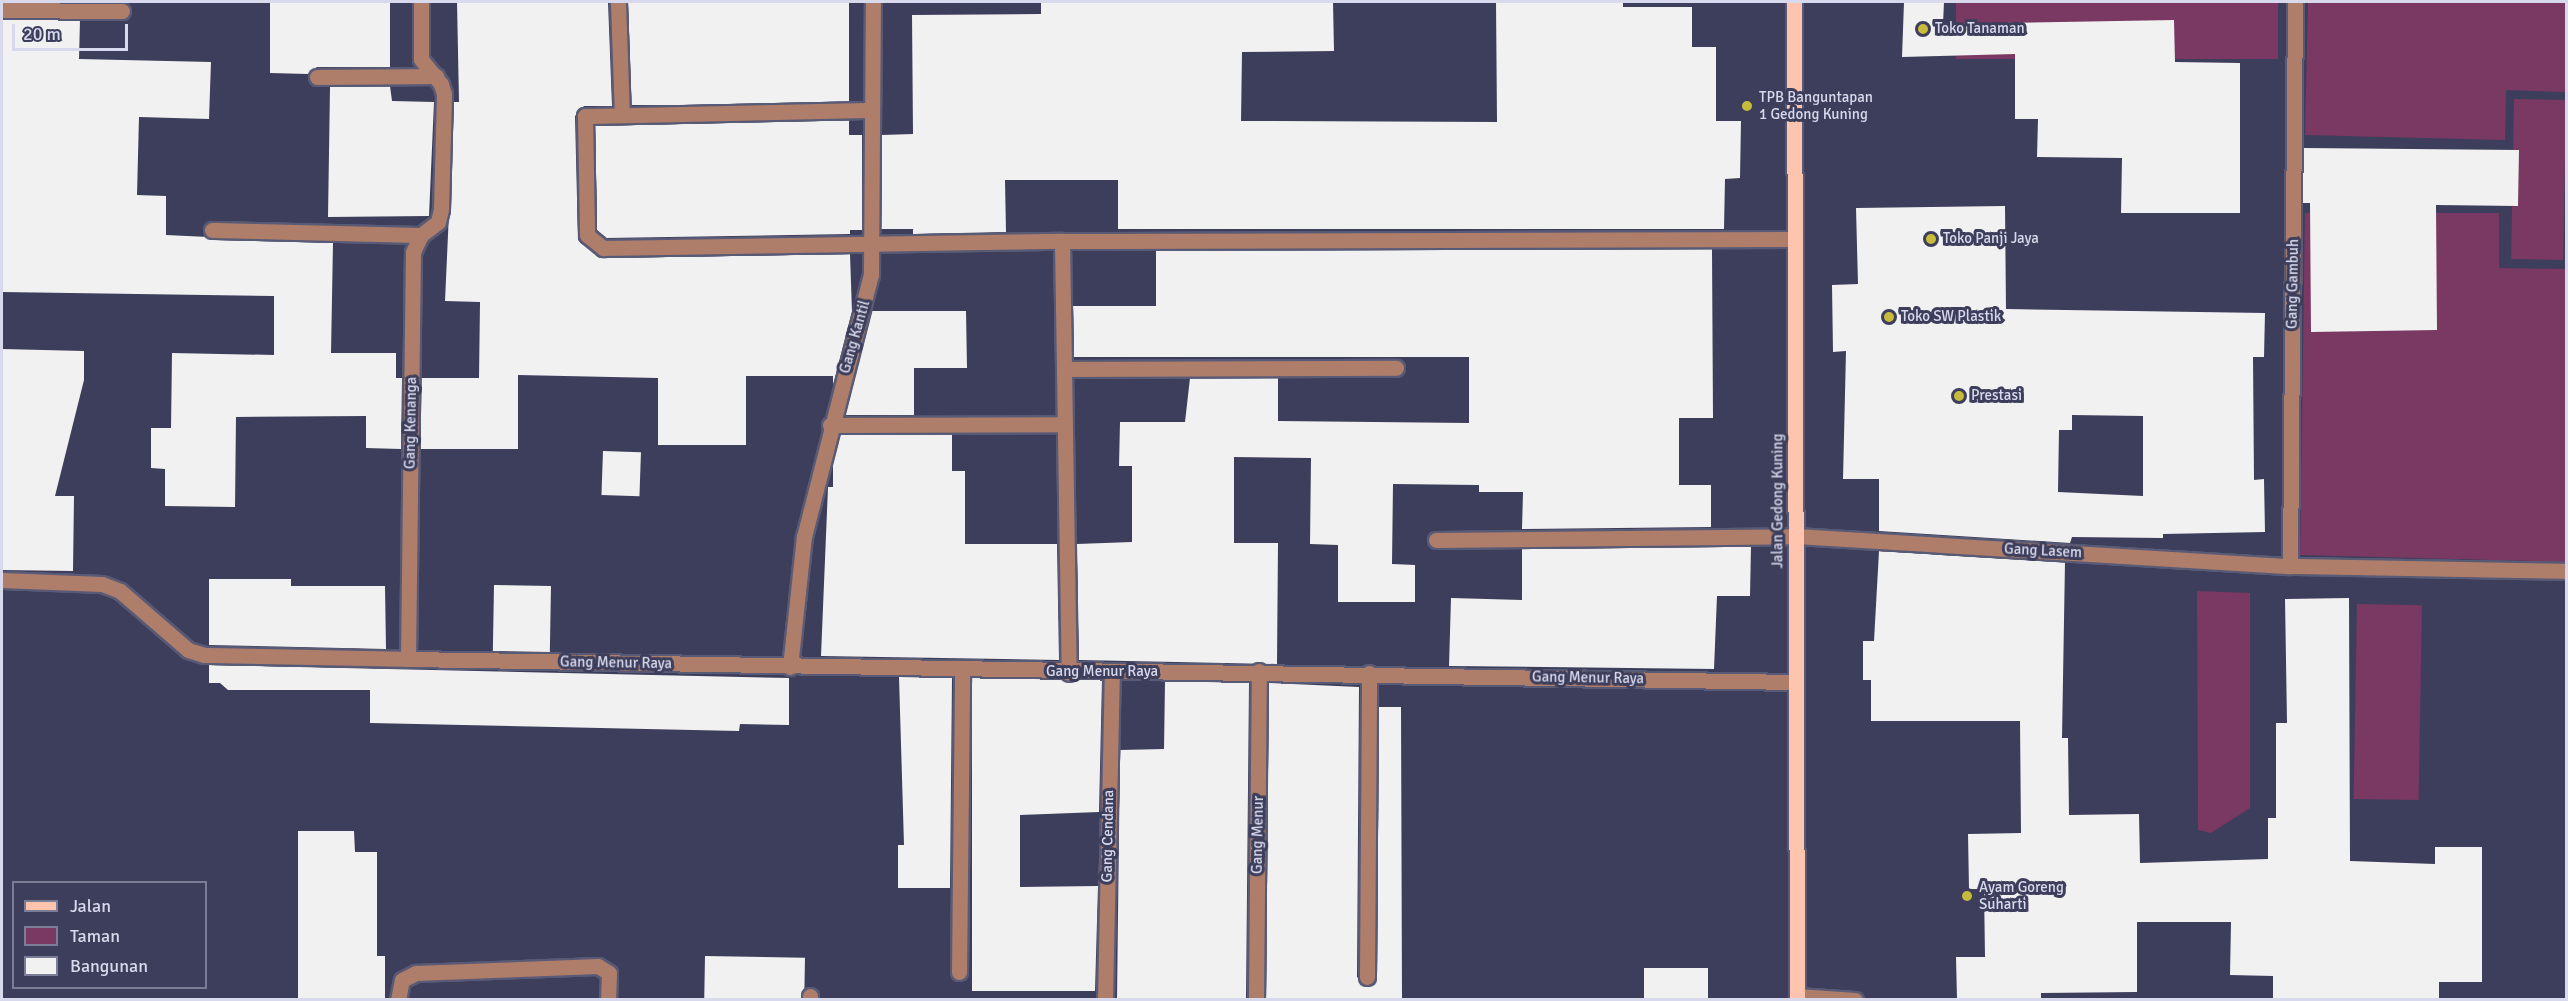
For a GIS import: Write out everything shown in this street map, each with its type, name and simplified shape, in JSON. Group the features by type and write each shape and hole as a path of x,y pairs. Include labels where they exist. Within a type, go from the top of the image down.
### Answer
{"main road":[{"name":"Jalan Gedong Kuning","path":"1794,2 1797,998"}],"street":[{"name":"Gang Kenanga","path":"408,659 413,252 421,236 438,222 441,210 444,94 436,76 422,59 421,2"},
{"path":"618,2 622,115"},
{"name":"Gang Kantil","path":"790,667 804,537 830,425 868,294 873,245 873,2"},
{"name":"Gang Gambuh","path":"2290,566 2295,2"},
{"path":"2,10 122,11"},
{"path":"317,77 436,76"},
{"path":"872,110 585,116 587,235 593,243 603,248 1062,241 1795,239"},
{"path":"212,230 421,236"},
{"path":"1062,241 1068,673"},
{"path":"1065,369 1396,368"},
{"path":"830,425 1064,424"},
{"name":"Gang Lasem","path":"1436,540 1796,536 2290,566 2566,571"},
{"path":"2,579 102,584 120,591 188,650 204,655 408,659"},
{"name":"Gang Menur Raya","path":"408,659 1068,673 1369,672 1796,682"},
{"path":"959,972 962,671"},
{"name":"Gang Menur","path":"1256,999 1259,671"},
{"path":"1367,978 1369,672"},
{"name":"Gang Cendana","path":"1105,999 1112,673"},
{"path":"398,999 402,980 416,973 590,966 609,974 608,999"},
{"path":"1797,998 1856,999"}],"green space":[{"path":"1956,2 2278,2 2278,59 1956,59"},
{"path":"2308,2 2566,2 2566,92 2506,90 2505,140 2305,135"},
{"path":"2514,99 2566,100 2563,260 2511,259"},
{"path":"2305,213 2499,213 2499,268 2566,269 2566,562 2300,555"},
{"path":"2197,591 2250,593 2250,808 2211,833 2198,830"},
{"path":"2357,604 2422,605 2419,800 2354,799"}],"building":[{"path":"270,2 390,2 390,67 317,67 308,74 270,73"},
{"path":"457,2 608,2 612,106 584,106 575,116 578,240 603,258 850,254 852,312 833,385 833,376 746,376 746,445 658,445 658,378 518,375 518,449 420,449 421,378 479,378 480,302 445,301 454,102 459,102"},
{"path":"628,2 849,2 849,105 628,105"},
{"path":"1041,2 1333,2 1334,51 1242,52 1241,121 1497,122 1496,2 1623,2 1623,7 1692,7 1692,47 1716,47 1716,121 1741,121 1740,178 1725,179 1724,229 1118,229 1118,180 1005,180 1006,232 913,234 913,229 881,229 882,135 913,134 912,15 1041,14"},
{"path":"1904,2 1944,2 1943,24 2174,20 2175,62 2240,63 2240,213 2121,213 2122,158 2037,157 2038,119 2015,119 2015,54 1902,57"},
{"path":"2,20 80,20 79,59 211,62 209,119 139,117 137,195 166,196 166,235 333,243 331,353 396,353 396,378 402,378 401,449 366,448 366,416 236,417 235,507 165,506 165,469 151,468 151,428 171,428 172,353 274,355 274,296 2,292"},
{"path":"390,86 392,101 434,102 429,216 328,217 330,87"},
{"path":"849,120 849,135 862,135 862,230 850,230 850,234 606,238 597,230 595,126"},
{"path":"2303,148 2519,150 2518,206 2436,205 2437,330 2311,332 2310,203 2303,203"},
{"path":"2005,206 2006,309 2265,313 2264,357 2253,357 2254,480 2264,479 2265,532 2163,534 2163,538 2072,537 2070,543 1879,531 1879,479 1843,479 1846,351 1833,352 1832,285 1858,284 1856,208","holes":["2072,415 2143,416 2143,496 2058,492 2059,430 2072,430"]},
{"path":"1712,249 1713,418 1679,418 1679,485 1711,485 1711,527 1522,529 1523,492 1479,492 1479,485 1393,484 1392,564 1415,565 1415,602 1338,602 1338,545 1310,544 1311,458 1234,457 1234,543 1278,543 1277,664 1079,660 1077,544 1132,542 1132,466 1119,466 1120,422 1185,422 1190,378 1278,378 1278,421 1469,423 1469,357 1074,357 1073,306 1156,306 1156,250"},
{"path":"872,311 966,311 967,368 914,368 914,415 845,415"},
{"path":"2,349 84,351 84,380 55,496 74,496 73,571 2,570"},
{"path":"952,434 952,471 965,471 965,544 1057,544 1059,660 821,656 828,487 833,487 833,463 840,435"},
{"path":"603,451 641,452 639,496 601,495"},
{"path":"1751,546 1750,596 1717,596 1714,669 1449,666 1451,598 1522,600 1522,549"},
{"path":"1879,551 2065,562 2062,738 2068,738 2069,815 2139,814 2140,863 2268,859 2268,818 2276,818 2276,723 2287,723 2285,599 2349,598 2350,861 2435,864 2435,847 2482,847 2482,982 2439,982 2439,999 2273,999 2273,976 2230,975 2231,922 2137,922 2137,992 2041,993 2041,999 1957,999 1956,957 1985,957 1984,889 1969,889 1968,834 2021,833 2020,721 1871,721 1871,680 1863,680 1863,641 1874,641"},
{"path":"209,579 291,579 291,586 385,586 386,649 209,645"},
{"path":"494,585 551,586 550,652 493,651"},
{"path":"209,665 789,678 789,725 740,724 739,731 370,723 370,690 228,690 220,683 209,683"},
{"path":"899,677 952,678 950,888 898,888 898,845 904,845"},
{"path":"972,678 1102,680 1099,812 1020,815 1020,887 1098,886 1095,991 972,991"},
{"path":"1165,681 1249,683 1246,999 1117,999 1120,750 1164,749"},
{"path":"1269,683 1359,687 1357,977 1366,987 1377,977 1379,707 1401,707 1402,999 1266,999"},
{"path":"298,831 354,831 355,852 377,852 377,956 385,956 385,999 298,999"},
{"path":"705,956 805,958 804,1000 704,999"},
{"path":"1644,968 1708,968 1708,999 1644,999"}],"place":[{"name":"Toko Tanaman","path":"1923,29"},
{"name":"TPB Banguntapan 1 Gedong Kuning","path":"1747,106"},
{"name":"Toko Panji Jaya","path":"1931,239"},
{"name":"Toko SW Plastik","path":"1889,317"},
{"name":"Prestasi","path":"1959,396"},
{"name":"Ayam Goreng Suharti","path":"1967,896"}]}
